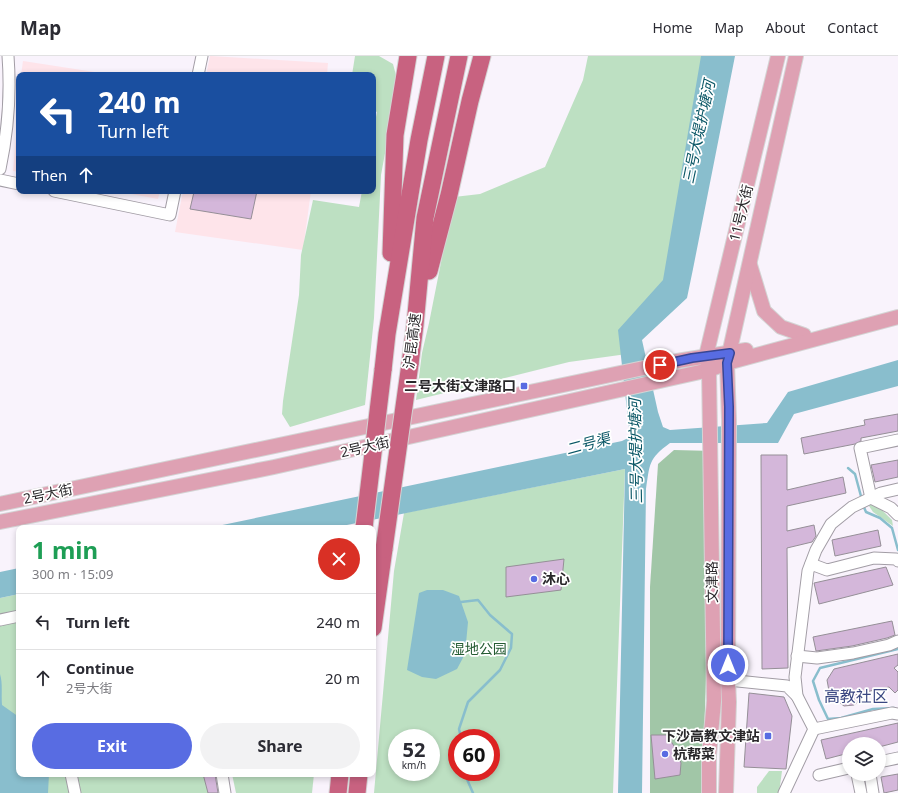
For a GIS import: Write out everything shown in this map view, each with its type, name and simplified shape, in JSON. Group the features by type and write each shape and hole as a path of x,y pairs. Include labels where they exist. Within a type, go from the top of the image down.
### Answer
{"highway":[{"path":"387,334 395,135 408,56"},
{"name":"沪昆高速","path":"364,525 387,334 419,140 436,56"},
{"name":"沪昆高速","path":"376,606 410,364 426,218 459,56"},
{"path":"415,325 449,195 470,101 482,56"},
{"path":"338,793 340,777"},
{"path":"357,793 359,777"}],"main road":[{"name":"11号大街","path":"708,363 778,56"},
{"name":"11号大街","path":"729,358 796,56"},
{"path":"750,265 764,311 781,327 804,335"},
{"path":"729,358 898,308"},
{"path":"708,363 898,317"},
{"name":"文津路","path":"726,793 726,755 729,702 729,358"},
{"name":"2号大街","path":"0,504 660,365 708,363"},
{"name":"2号大街","path":"0,522 274,467 665,380 708,363"},
{"name":"文津路","path":"708,363 714,701 709,755 709,793"}],"street":[{"path":"0,169 7,139 10,79 8,56"},
{"path":"199,72 202,56"},
{"path":"0,180 16,183"},
{"path":"68,194 170,215 174,194"},
{"path":"869,499 860,448 898,440"},
{"path":"797,696 794,677 808,571 816,550 831,524 852,507 881,493 898,489"},
{"path":"869,499 891,508 898,515"},
{"path":"810,564 826,570 874,558 896,559 898,561"},
{"path":"0,620 16,617"},
{"path":"797,656 817,658 898,643"},
{"path":"728,680 788,686 797,696 814,729"},
{"path":"814,729 896,711"},
{"path":"784,793 814,729"},
{"path":"886,761 898,758"},
{"path":"819,775 842,770"},
{"path":"72,777 75,793"},
{"path":"222,777 225,793"},
{"path":"859,781 861,793"},
{"path":"871,781 873,793"}],"shaded area":[{"path":"210,56 328,63 327,72 207,72"},
{"path":"23,61 94,72 21,72"},
{"path":"16,136 16,172 13,171"},
{"path":"131,194 159,194 158,199"},
{"path":"182,194 311,194 303,250 175,232"}],"green space":[{"path":"355,56 379,56 393,64 398,83 381,175 374,318 365,405 290,427 282,414 283,401 299,295 301,255 313,200 359,207 361,194 376,194 376,72 352,72"},
{"path":"588,56 717,56 680,288 627,354 569,362 416,400 422,353 454,197 480,194 545,167 583,80"},
{"path":"674,450 714,451 702,793 650,793 650,587 658,464"},
{"name":"湿地公园","path":"625,469 613,793 374,793 394,571 404,513"},
{"path":"873,501 892,520 893,526 873,512 869,506"},
{"path":"16,595 16,777 211,777 214,793 0,793 0,598"},
{"path":"769,771 782,771 779,793 757,793 757,787"},
{"path":"233,777 314,777 312,793 236,793"}],"water":[{"name":"三号大堤护塘河","path":"701,56 735,56 687,298 642,340 658,412 663,427 670,430 767,423 788,392 898,360 898,386 794,414 778,443 670,443 654,458 651,463 646,489 642,793 618,793 625,469 347,525 222,525 622,441 630,437 618,330 663,280"},
{"path":"16,569 16,595 0,598 0,572"},
{"path":"427,590 443,590 459,596 468,622 465,654 457,669 436,679 422,677 407,670 419,593"},
{"path":"0,674 2,685 2,705 16,715 16,777 49,777 48,793 0,793"}],"building":[{"path":"194,194 256,194 251,219 190,209"},
{"path":"898,414 898,431 861,438 861,441 855,444 804,454 801,438 865,425 864,420"},
{"path":"761,455 787,455 787,490 843,477 846,493 787,506 787,531 814,525 816,536 812,542 787,548 788,668 762,669"},
{"path":"898,460 898,477 875,482 871,465"},
{"path":"878,530 881,546 835,556 832,540"},
{"name":"沐心","path":"564,559 561,590 506,597 506,567"},
{"path":"886,567 893,585 819,604 814,583"},
{"path":"892,621 895,635 852,646 816,651 813,637"},
{"path":"898,654 898,665 894,668 898,672 898,690 895,693 889,687 856,694 861,699 854,705 844,706 836,700 829,691 827,680 834,669"},
{"name":"下沙高教文津站","path":"749,693 784,697 792,716 786,769 744,767"},
{"path":"898,723 898,742 886,745 886,737 842,737 842,755 826,759 821,740"},
{"name":"杭帮菜","path":"651,735 667,735 674,746 681,763 680,775 655,779"},
{"path":"898,774 898,790 884,793 882,781 886,781 886,776"},
{"path":"204,777 215,777 218,793 208,793"}],"waterway":[{"path":"848,468 855,474 862,500"},
{"path":"863,505 866,512 880,518 892,528 898,550"},
{"path":"459,729 468,702 500,670 511,648 512,634 490,615 478,600 461,602"},
{"path":"894,708 873,709 841,718 828,719 819,700 813,681 820,668 898,649"},
{"path":"468,781 473,793"}],"place":[{"name":"二号大街文津路口","path":"524,386"},
{"name":"沐心","path":"534,579"},
{"name":"下沙高教文津站","path":"768,736"},
{"name":"杭帮菜","path":"665,754"}],"district":[{"name":"高教社区","path":"856,696"}],"route":[{"path":"660,365 692,358 730,353 727,363 729,393 728,665"}],"water label":[{"name":"二号渠","path":"588,444"}]}
